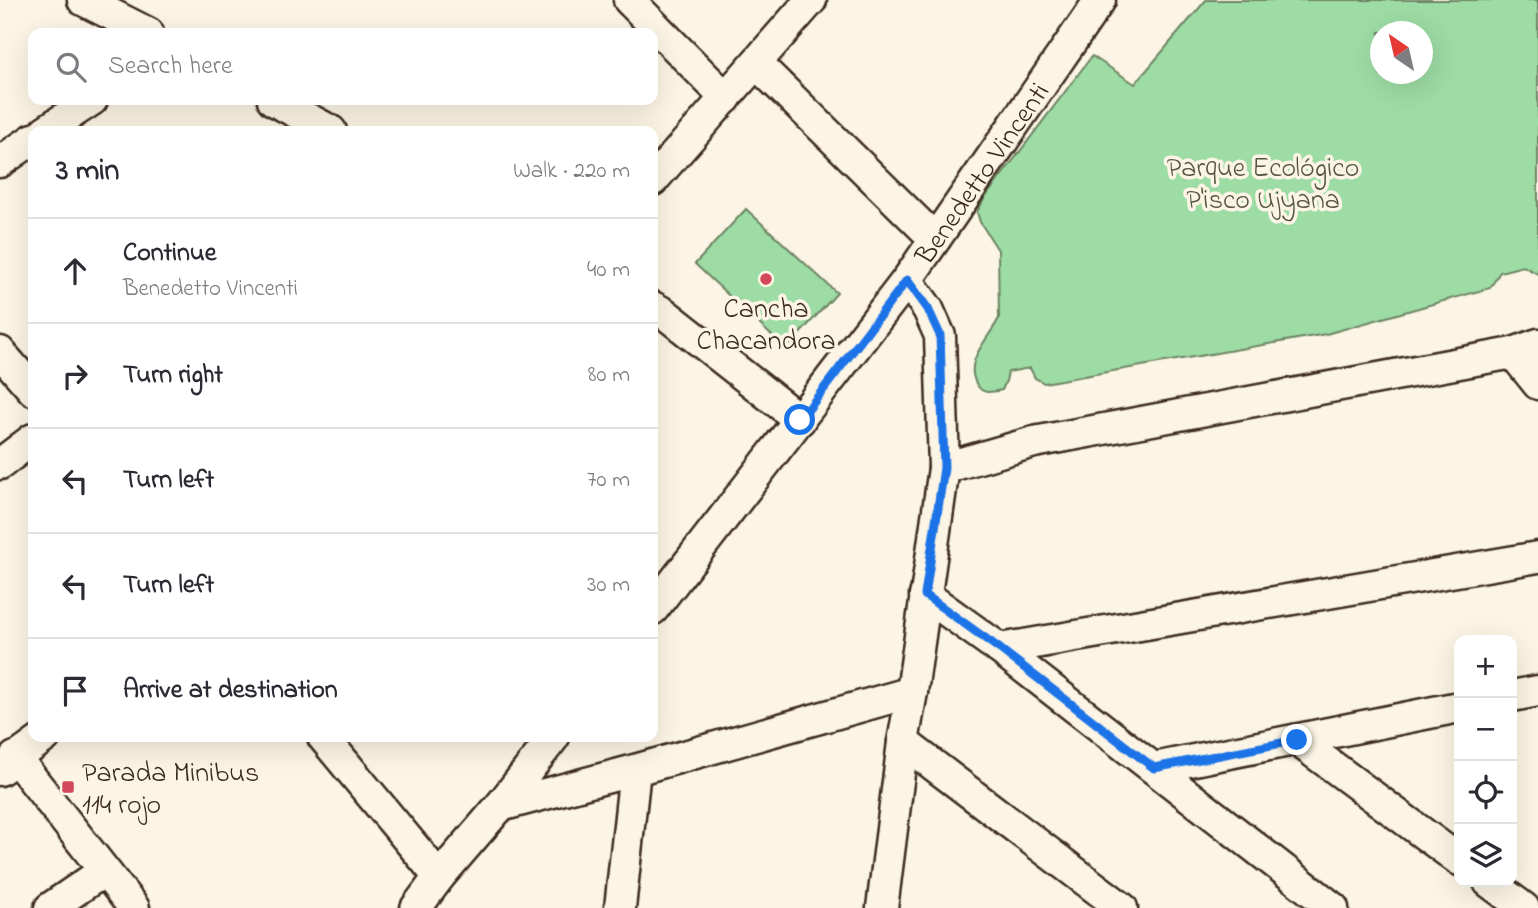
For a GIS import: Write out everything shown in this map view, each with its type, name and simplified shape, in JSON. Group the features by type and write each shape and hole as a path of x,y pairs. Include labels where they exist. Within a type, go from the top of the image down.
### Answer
{"street":[{"path":"83,0 138,28"},
{"path":"629,0 657,28"},
{"path":"658,174 811,0"},
{"name":"Benedetto Vincenti","path":"658,603 907,280 1100,0"},
{"path":"658,29 726,98"},
{"path":"755,63 935,239"},
{"path":"53,126 84,105"},
{"path":"282,105 321,126"},
{"path":"0,162 28,142"},
{"path":"882,908 903,742 944,468 940,335 928,309 907,280"},
{"path":"658,314 800,420"},
{"path":"944,468 1034,442 1525,348 1536,378"},
{"path":"0,352 28,384"},
{"path":"0,464 28,443"},
{"path":"1000,649 1538,557"},
{"path":"925,595 1000,649 1333,908"},
{"path":"1517,695 1538,691"},
{"path":"500,806 912,692"},
{"path":"1154,768 1454,708"},
{"path":"1297,740 1454,856"},
{"path":"38,742 8,764 134,908"},
{"path":"327,742 439,877"},
{"path":"416,908 550,742"},
{"path":"903,742 1122,908"},
{"path":"620,908 635,770"},
{"path":"50,908 104,871"},
{"path":"1496,887 1524,908"}],"green space":[{"name":"Parque Ecológico P'isco Ujyana","path":"1206,0 1538,0 1538,274 1523,266 1500,272 1490,288 1326,334 1044,383 1035,378 1030,368 1008,372 1002,390 982,390 973,376 973,367 979,350 999,318 998,250 980,222 977,212 1092,56 1135,84"},
{"name":"Cancha Chacandora","path":"746,209 837,293 786,349 695,264"}],"place":[{"name":"Cancha Chacandora","path":"766,279"},
{"name":"Parada Minibus 114 rojo","path":"68,787"}],"route":[{"path":"800,420 907,280 928,309 940,335 944,468 925,595 1000,649 1154,768 1297,740"}]}
